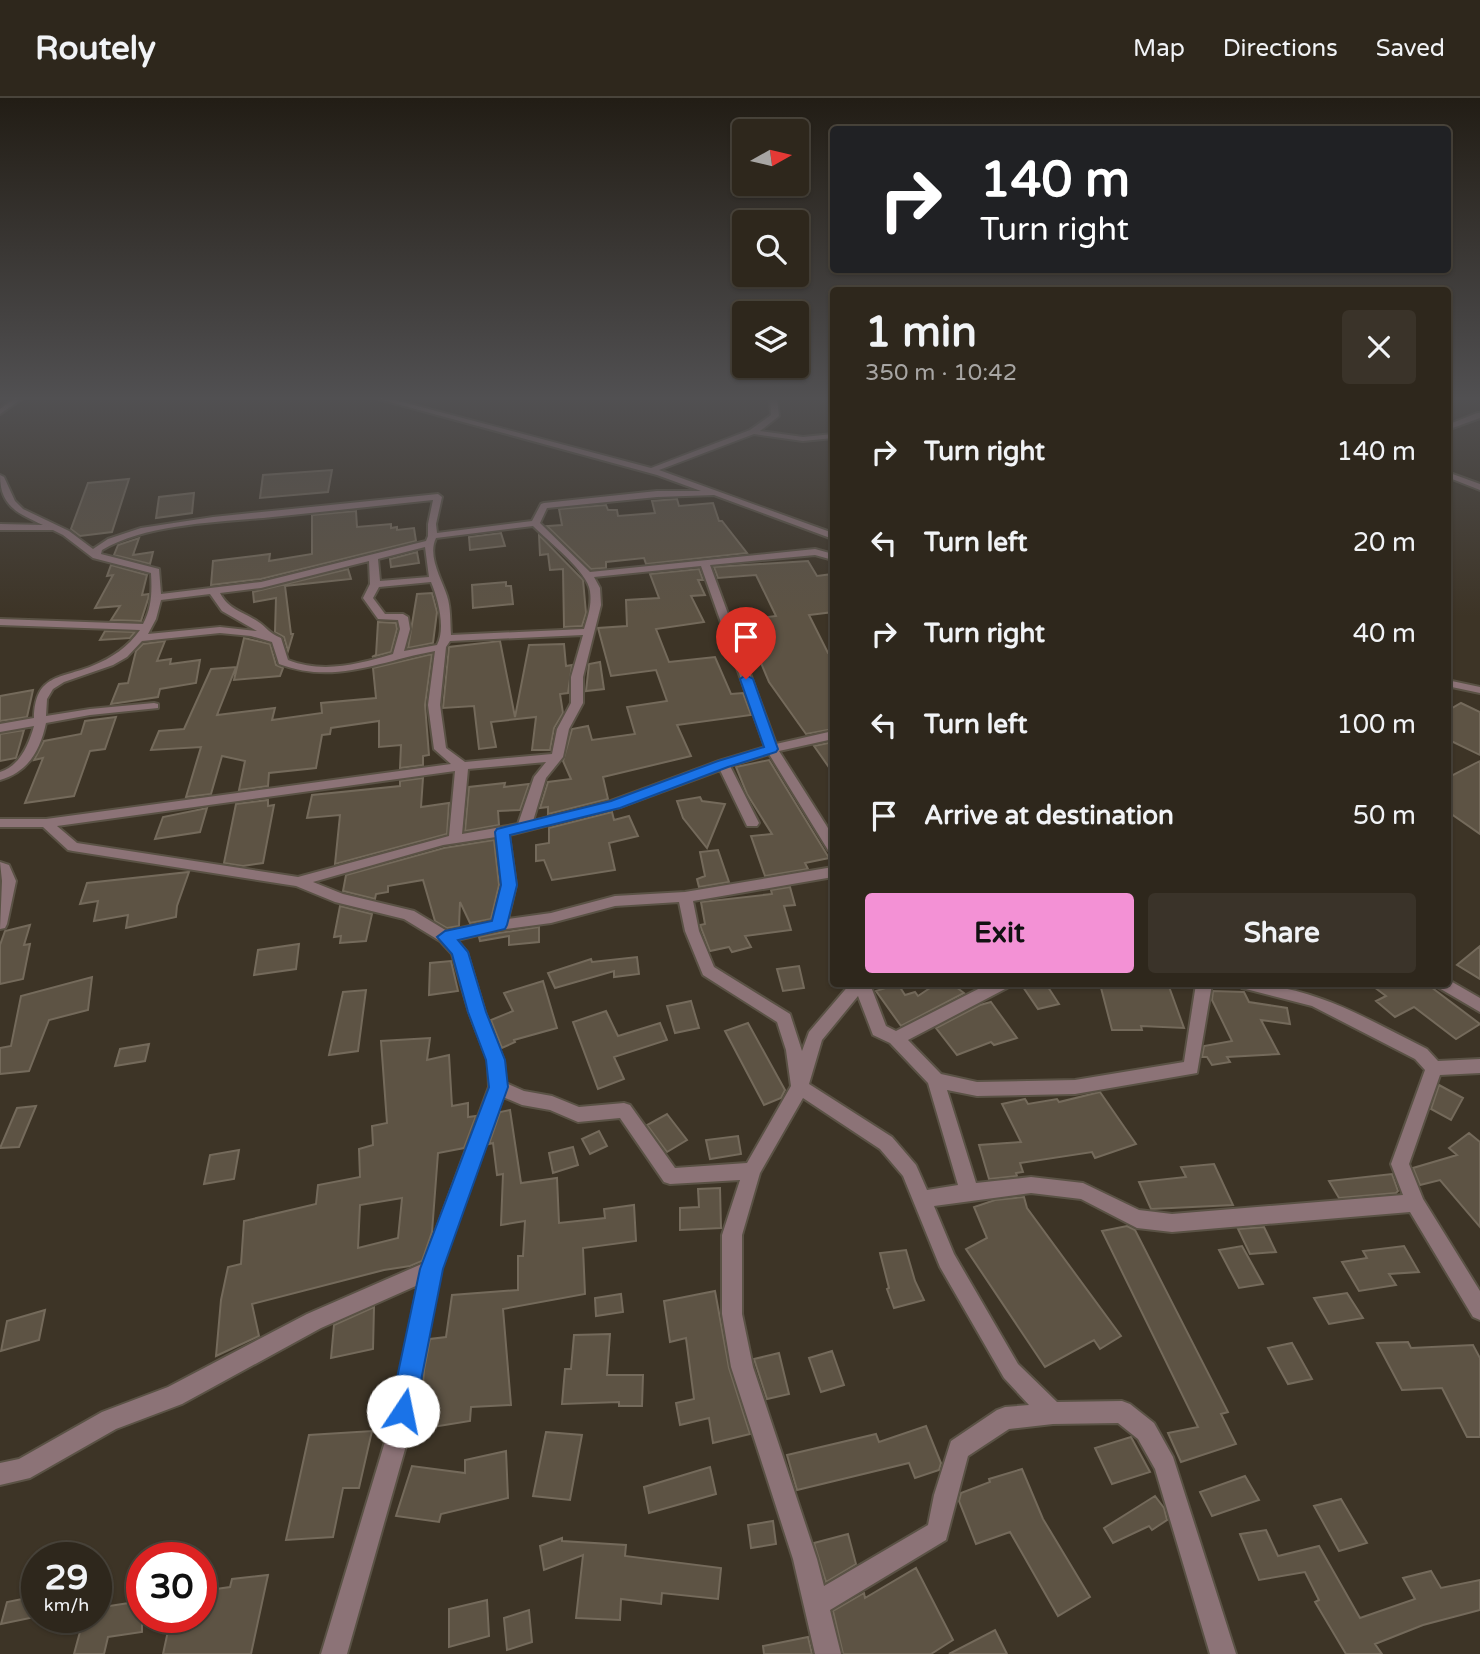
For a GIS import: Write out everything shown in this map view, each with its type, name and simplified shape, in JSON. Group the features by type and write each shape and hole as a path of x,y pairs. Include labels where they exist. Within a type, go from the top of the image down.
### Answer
{"street":[{"path":"650,471 830,535"},
{"path":"1451,476 1480,487"},
{"path":"0,477 12,502 20,511 55,528 96,556 156,571 156,612 144,632 114,660 96,669 54,682 42,696 40,721 27,754 15,771 0,776"},
{"path":"535,523 544,506 657,494 713,493"},
{"path":"96,556 98,550 111,541 141,531 213,520 438,498 431,539 435,579 443,598 443,643 434,705 436,729 440,750 462,766"},
{"path":"0,525 20,511"},
{"path":"156,598 214,592 283,580 373,558 431,539 535,523"},
{"path":"524,827 540,777 557,757 564,729 577,703 577,677 596,605 595,588 588,575 564,555 535,523"},
{"path":"0,525 55,528"},
{"path":"588,575 815,552 830,556"},
{"path":"373,558 375,584 368,598 382,617 403,617 405,629 398,655"},
{"path":"704,562 772,749 830,842"},
{"path":"375,584 435,579"},
{"path":"214,592 227,612 259,624 266,636"},
{"path":"0,622 144,632 246,630 277,640 283,662 301,670 330,671 369,666 443,643 590,632"},
{"path":"1451,684 1480,690"},
{"path":"0,728 90,712 154,706"},
{"path":"298,882 455,839 502,832 615,804 723,764 830,736"},
{"path":"0,823 46,823 462,766 557,757"},
{"path":"723,764 752,823"},
{"path":"455,839 462,766"},
{"path":"46,823 73,847 298,882 340,898 409,915 445,937 459,952 477,1012 496,1060 498,1087 432,1269 398,1435 334,1654"},
{"path":"499,925 509,885 502,832"},
{"path":"0,867 4,868 9,881 0,924"},
{"path":"445,937 499,925 551,918 615,901 685,897 830,873"},
{"path":"685,897 692,931 708,971 784,1018 794,1050 800,1087 886,1143 910,1171 947,1260 1011,1371 1053,1413"},
{"path":"828,1654 817,1604 742,1367 733,1314 732,1235 752,1171 800,1087 815,1037 857,987"},
{"path":"861,987 879,1030 896,1038 936,1080 969,1192"},
{"path":"896,1038 995,987"},
{"path":"936,1080 977,1089 1075,1087 1191,1068 1204,987"},
{"path":"1260,987 1316,1001 1421,1054 1434,1068 1480,1066"},
{"path":"1450,987 1480,1006"},
{"path":"1434,1068 1400,1164 1415,1203 1480,1310"},
{"path":"498,1087 522,1098 552,1103 578,1115 624,1110 670,1176 752,1171"},
{"path":"921,1199 1031,1185 1083,1191 1137,1219 1172,1223 1415,1203"},
{"path":"0,1474 22,1470 110,1420 174,1396 314,1321 432,1269"},
{"path":"817,1604 939,1532 945,1495 960,1449 1004,1418 1053,1413 1122,1412 1146,1431 1165,1465 1223,1654"}],"building":[{"path":"332,471 328,492 260,498 263,475"},
{"path":"129,479 112,532 80,536 71,529 88,483"},
{"path":"194,493 192,513 156,518 159,497"},
{"path":"677,499 679,506 713,503 719,521 722,521 747,553 646,564 644,558 606,562 606,568 591,569 547,526 562,525 559,509 606,505 608,510 617,510 618,516 655,513 652,501"},
{"path":"356,511 357,527 391,524 391,528 397,527 397,530 414,528 416,541 261,579 211,585 213,561 270,554 269,561 312,554 312,515"},
{"path":"501,533 505,546 470,550 469,537"},
{"path":"539,535 583,580 586,613 582,626 564,627 563,569 550,570 548,554 540,555"},
{"path":"139,538 133,555 153,552 150,564 114,555 118,545"},
{"path":"417,552 419,563 391,567 390,559"},
{"path":"808,561 817,576 830,574 830,612 809,615 830,653 830,730 806,734 769,682 743,620 776,616 756,575 718,578 714,567"},
{"path":"111,565 147,575 142,595 149,594 141,621 111,620 120,606 95,608 113,575 107,576"},
{"path":"348,569 351,579 285,586 293,634 288,651 284,637 275,632 276,598 254,602 253,592"},
{"path":"699,569 703,580 698,580 705,595 691,596 704,622 656,629 669,662 715,657 731,694 743,693 751,715 677,725 691,756 603,777 608,799 548,814 548,807 540,808 548,782 571,779 563,761 572,729 588,726 592,740 635,734 627,707 667,701 656,670 611,676 598,628 627,626 626,600 659,598 650,574"},
{"path":"506,582 506,586 511,586 513,604 473,608 472,585"},
{"path":"432,593 437,612 433,643 408,648 417,594"},
{"path":"378,622 396,623 397,629 391,652 372,657 376,655"},
{"path":"105,631 135,632 130,638 100,640"},
{"path":"244,638 270,644 276,665 283,668 280,676 234,680"},
{"path":"165,641 157,661 171,659 170,664 200,660 196,683 160,689 158,697 111,704 119,684 128,683 136,651 143,644"},
{"path":"500,641 515,717 529,645 564,644 566,666 572,665 568,693 560,694 563,713 554,728 550,750 532,750 536,717 491,722 496,747 479,749 474,706 443,708 449,647"},
{"path":"432,654 425,705 429,755 423,756 423,765 400,768 401,745 379,747 379,721 331,728 330,734 322,735 316,768 269,773 268,786 239,790 245,761 222,756 211,794 186,797 201,747 151,750 159,731 184,729 211,669 236,667 217,715 275,708 272,720 322,713 321,703 376,698 373,668"},
{"path":"600,662 604,689 586,691 589,664"},
{"path":"33,690 27,717 0,721 0,696"},
{"path":"1461,703 1480,712 1480,755 1451,741 1451,709"},
{"path":"116,717 105,749 90,751 74,796 25,803 43,758 34,760 44,741 81,734 85,721"},
{"path":"24,730 16,758 0,761 0,734"},
{"path":"830,743 830,769 814,746"},
{"path":"769,760 829,858 805,863 808,869 765,876 751,836 772,834 747,794 736,767"},
{"path":"1480,761 1480,834 1451,814 1451,776"},
{"path":"423,778 421,807 449,803 447,834 335,864 340,815 307,818 312,795 400,786 400,781"},
{"path":"505,783 504,787 529,784 520,810 498,811 499,825 465,831 469,787"},
{"path":"700,797 702,801 725,804 707,848 683,818 677,801"},
{"path":"268,800 268,806 274,805 263,863 243,866 224,863 236,804"},
{"path":"207,808 200,832 155,839 163,817"},
{"path":"612,812 614,820 629,816 638,836 609,843 615,870 552,880 544,860 536,861 536,845 549,843 549,828"},
{"path":"494,840 499,885 491,919 470,923 460,902 459,926 447,928 435,921 423,880 388,886 388,892 376,894 375,899 343,891 346,875 444,848"},
{"path":"718,850 729,882 699,887 697,879 705,876 700,852"},
{"path":"189,872 176,917 126,928 128,915 94,921 98,901 80,904 87,883"},
{"path":"790,887 795,905 784,906 791,930 745,936 751,947 732,952 729,947 710,951 700,925 705,924 701,902 772,894 771,890"},
{"path":"340,906 372,914 366,941 340,943 341,936 334,937"},
{"path":"30,925 24,945 30,944 23,979 0,984 0,945 5,931"},
{"path":"539,927 539,942 509,945 509,936 480,941 479,937 499,933"},
{"path":"299,944 296,969 254,975 258,950"},
{"path":"1480,946 1480,979 1457,965"},
{"path":"637,957 639,974 614,977 614,971 555,988 548,973 591,959 592,962"},
{"path":"451,961 458,991 429,995 430,963"},
{"path":"799,966 804,988 783,991 777,969"},
{"path":"92,977 88,1010 49,1020 29,1071 0,1074 0,1048 11,1046 21,996"},
{"path":"543,981 557,1028 514,1040 515,1042 502,1048 491,1020 513,1011 504,993"},
{"path":"900,987 905,995 915,992 918,996 932,987 956,987 964,993 901,1026 876,991"},
{"path":"1023,987 1048,987 1059,1004 1038,1009"},
{"path":"1101,987 1169,987 1184,1028 1141,1026 1142,1030 1112,1030"},
{"path":"1374,987 1431,987 1480,1024 1456,1039 1414,1007 1395,1017 1376,1001 1386,996"},
{"path":"366,990 358,1051 329,1055 343,992"},
{"path":"1213,991 1244,992 1249,1002 1287,1008 1290,1024 1261,1020 1279,1054 1227,1057 1230,1062 1212,1065 1207,1057 1202,1057 1204,1046 1232,1041 1212,1000"},
{"path":"691,1001 699,1028 675,1033 667,1006"},
{"path":"991,1002 1017,1038 994,1045 991,1042 957,1055 936,1028"},
{"path":"606,1011 618,1036 660,1023 667,1040 614,1057 624,1079 598,1089 573,1022"},
{"path":"748,1023 785,1090 781,1098 764,1105 725,1031"},
{"path":"430,1038 427,1060 449,1055 452,1106 468,1103 468,1117 476,1116 464,1148 438,1153 432,1232 422,1261 252,1304 259,1336 216,1356 221,1300 228,1267 241,1264 244,1221 316,1204 318,1185 360,1177 359,1149 373,1145 372,1126 387,1123 381,1041","holes":["402,1198 398,1238 358,1248 360,1205"]},
{"path":"149,1044 145,1061 115,1066 120,1049"},
{"path":"1439,1085 1463,1098 1451,1120 1431,1109"},
{"path":"1100,1092 1136,1144 1095,1158 1092,1152 1020,1163 1023,1172 1016,1173 1017,1176 989,1179 979,1145 1021,1142 1002,1104 1025,1099 1028,1104 1057,1099 1059,1102"},
{"path":"36,1106 19,1147 0,1148 17,1108"},
{"path":"510,1110 521,1183 557,1178 559,1223 605,1218 604,1209 634,1205 636,1241 583,1248 585,1294 503,1309 511,1405 471,1407 470,1421 420,1429 424,1370 430,1339 446,1337 452,1295 518,1290 518,1256 523,1256 525,1221 501,1225 503,1174 497,1175 493,1143 489,1144 500,1112"},
{"path":"667,1114 687,1140 667,1152 647,1125"},
{"path":"599,1131 607,1146 590,1154 582,1139"},
{"path":"1469,1133 1480,1142 1480,1227 1440,1180 1420,1185 1413,1168 1457,1155 1449,1148"},
{"path":"738,1136 741,1154 710,1159 706,1140"},
{"path":"573,1147 578,1165 553,1173 549,1153"},
{"path":"239,1150 234,1179 204,1184 210,1155"},
{"path":"1214,1164 1233,1205 1151,1209 1139,1182 1186,1177 1181,1167"},
{"path":"1392,1174 1398,1191 1396,1193 1339,1198 1329,1181"},
{"path":"720,1188 721,1228 680,1230 680,1208 699,1207 698,1189"},
{"path":"1024,1197 1027,1208 1121,1336 1100,1349 1094,1340 1045,1367 966,1249 987,1238 974,1207 995,1200"},
{"path":"1127,1226 1135,1230 1228,1412 1221,1414 1236,1444 1181,1462 1168,1433 1198,1427 1102,1231"},
{"path":"1264,1227 1276,1252 1250,1254 1238,1229"},
{"path":"1242,1246 1263,1284 1239,1288 1219,1250"},
{"path":"1404,1246 1419,1272 1389,1274 1396,1285 1359,1291 1342,1262 1367,1258 1363,1251"},
{"path":"906,1250 924,1300 894,1308 880,1253"},
{"path":"715,1291 729,1368 750,1434 713,1443 709,1418 680,1425 676,1403 694,1399 686,1338 670,1342 664,1301"},
{"path":"1347,1293 1363,1318 1329,1324 1314,1298"},
{"path":"621,1294 623,1312 596,1316 595,1298"},
{"path":"374,1307 373,1349 331,1358 334,1325"},
{"path":"45,1310 39,1340 1,1351 7,1321"},
{"path":"610,1334 607,1375 643,1375 642,1406 619,1406 619,1402 562,1404 565,1369 571,1369 574,1335"},
{"path":"1408,1342 1411,1348 1473,1345 1480,1358 1480,1437 1467,1437 1442,1388 1402,1390 1377,1343"},
{"path":"1292,1343 1312,1379 1288,1384 1268,1348"},
{"path":"832,1351 844,1385 821,1392 809,1358"},
{"path":"779,1353 789,1394 767,1399 754,1359"},
{"path":"926,1426 941,1463 939,1470 915,1478 909,1463 797,1490 787,1455 876,1434 879,1442"},
{"path":"372,1431 359,1488 343,1488 333,1537 286,1540 309,1435"},
{"path":"546,1432 582,1435 570,1500 533,1496"},
{"path":"1131,1437 1150,1472 1112,1484 1095,1448"},
{"path":"506,1451 508,1498 441,1514 439,1522 396,1516 412,1466 465,1473 465,1460"},
{"path":"710,1467 716,1494 649,1513 644,1487"},
{"path":"1022,1469 1043,1519 1090,1597 1058,1616 1010,1532 976,1544 959,1501 961,1493 990,1482 989,1479"},
{"path":"1245,1476 1259,1500 1212,1516 1200,1492"},
{"path":"1155,1496 1164,1508 1167,1520 1152,1530 1149,1526 1113,1543 1104,1528"},
{"path":"1341,1499 1367,1543 1339,1551 1314,1506"},
{"path":"773,1521 776,1544 751,1548 748,1525"},
{"path":"1266,1530 1278,1556 1319,1546 1360,1618 1415,1599 1403,1578 1431,1571 1441,1588 1480,1580 1480,1610 1423,1625 1375,1644 1382,1654 1346,1654 1315,1602 1319,1600 1305,1572 1259,1580 1240,1534"},
{"path":"848,1534 856,1564 826,1582 814,1543"},
{"path":"562,1538 562,1541 626,1545 625,1556 721,1568 718,1599 662,1593 661,1604 621,1599 620,1620 576,1618 583,1555 544,1570 540,1546"},
{"path":"916,1568 953,1640 931,1654 843,1654 833,1611 864,1593 865,1598"},
{"path":"268,1575 251,1654 163,1654 168,1633 217,1633 217,1589 230,1587 232,1579"},
{"path":"21,1599 21,1620 1,1624 7,1602"},
{"path":"487,1600 489,1636 449,1647 449,1609"},
{"path":"126,1603 126,1633 135,1633 108,1637 104,1654 74,1654 80,1633 112,1633 112,1606"},
{"path":"529,1610 532,1642 507,1650 504,1618"},
{"path":"995,1630 1007,1654 949,1654"},
{"path":"808,1637 812,1654 764,1654 763,1646"}],"route":[{"path":"403,1411 432,1269 498,1087 496,1060 477,1012 459,952 445,937 499,925 509,885 502,832 516,831 615,804 772,749 746,679"}]}
